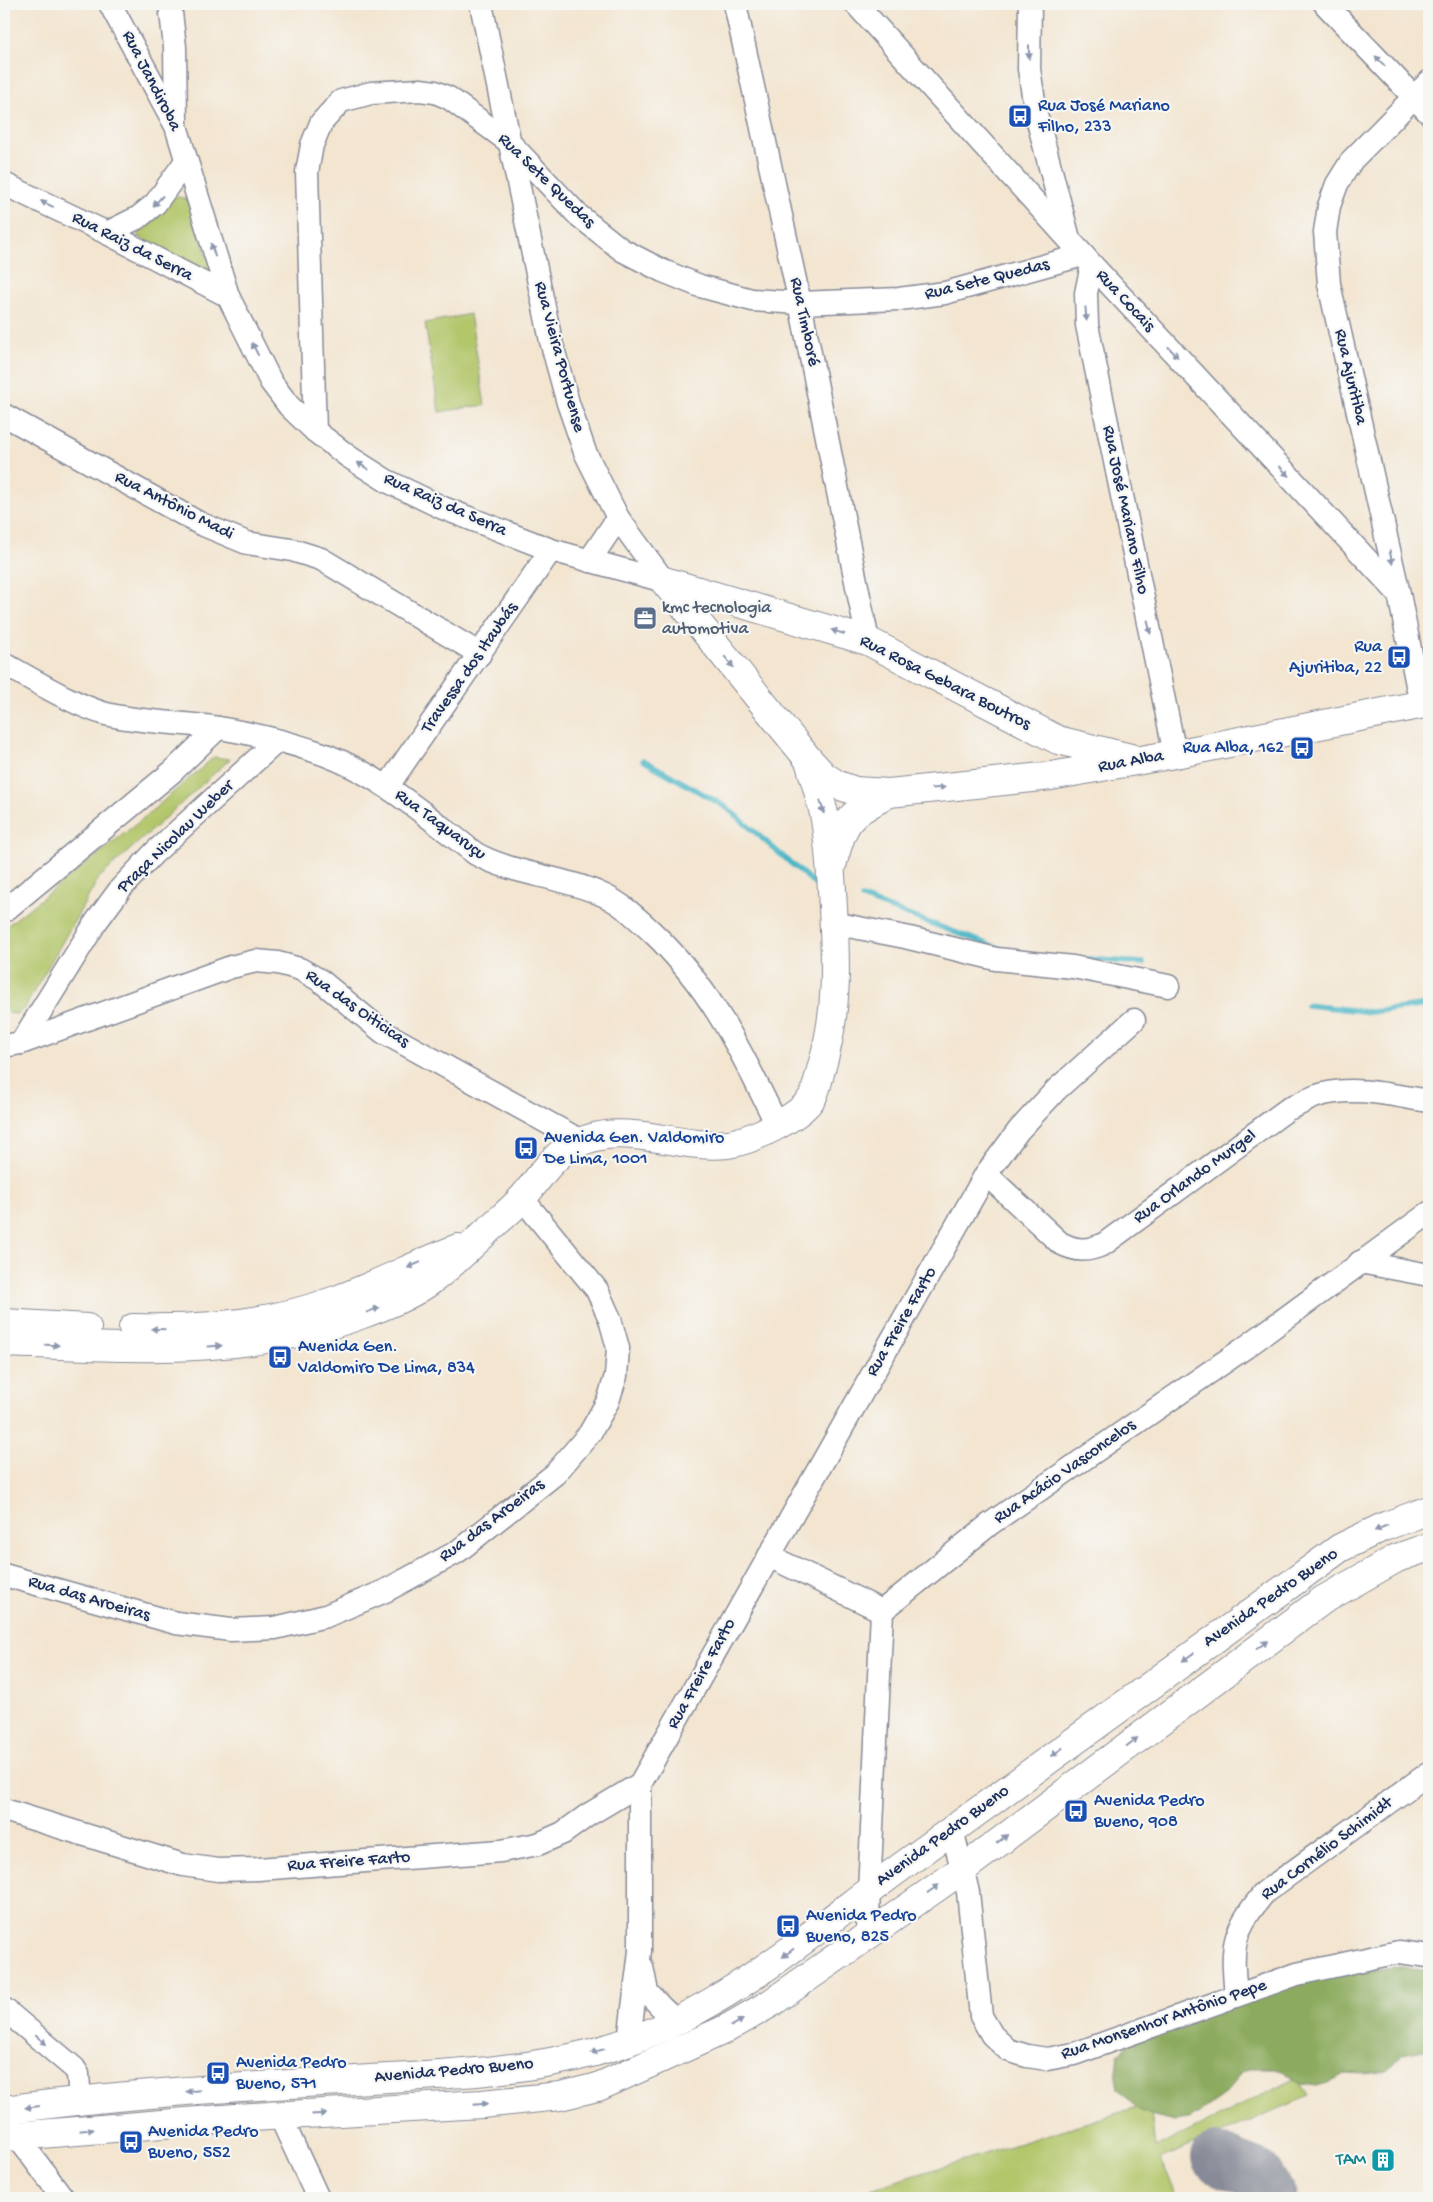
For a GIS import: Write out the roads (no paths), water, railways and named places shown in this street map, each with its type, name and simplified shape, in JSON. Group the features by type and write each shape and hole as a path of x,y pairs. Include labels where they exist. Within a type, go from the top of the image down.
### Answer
{"street":[{"name":"Rua Jandiroba","path":"110,4 176,126 228,296"},
{"path":"170,4 175,47 176,126"},
{"name":"Rua Vieira Portuense","path":"481,4 551,341 568,402 585,452 618,518 664,581 824,776 838,785 855,791 889,793"},
{"name":"Rua Timboré","path":"735,4 800,303 868,641"},
{"name":"Rua Cocais","path":"856,4 1081,253 1399,594"},
{"name":"Rua José Mariano Filho","path":"1030,4 1029,69 1036,114 1081,253 1086,293 1087,325 1175,754"},
{"path":"1325,4 1422,89 1429,113"},
{"name":"Rua Ajuritiba","path":"1422,89 1352,160 1337,184 1329,206 1325,232 1329,284 1425,704"},
{"name":"Rua Sete Quedas","path":"315,431 308,172 312,145 321,123 341,101 371,93 420,90 435,92 449,98 509,142 578,215 622,250 663,271 700,286 752,300 800,303 899,299 945,293 1081,253"},
{"path":"107,232 139,217 155,204 186,161"},
{"name":"Rua Raiz da Serra","path":"4,184 107,232 228,296 271,382 289,406 315,431 349,457 387,481 443,508 551,550 664,581"},
{"name":"Rua Antônio Madi","path":"4,414 199,523 247,543 292,550 321,559 480,654"},
{"path":"590,561 618,518"},
{"path":"1354,547 1372,537 1382,519"},
{"name":"Travessa dos Itaubás","path":"387,786 551,550"},
{"name":"Rua Rosa Gebara Boutros","path":"664,581 868,641 1058,740 1139,760"},
{"path":"699,624 707,593"},
{"name":"Rua Taquaruçu","path":"4,664 79,703 105,713 137,720 218,728 312,750 339,760 387,786 476,854 489,861 555,878 603,895 635,916 665,944 703,990 740,1048 776,1125"},
{"name":"Rua Alba","path":"889,793 1051,776 1175,754 1425,704"},
{"path":"4,911 172,772 218,728"},
{"path":"1051,776 1062,756 1063,749 1058,740"},
{"name":"Praça Nicolau Weber","path":"12,1045 121,888 154,853 277,741"},
{"path":"4,1344 172,1348 237,1344 291,1335 342,1322 388,1305 431,1281 522,1198 551,1162 581,1141 598,1136 624,1134 650,1136 703,1146 732,1143 754,1136 798,1111 813,1098 829,1041 834,1007 832,869 824,814 809,760"},
{"path":"832,869 840,838 849,820 859,810 889,793"},
{"path":"834,923 905,937 996,959 1073,967 1168,986"},
{"name":"Rua das Oiticicas","path":"12,1045 231,967 256,961 278,963 300,969 322,981 383,1032 581,1141"},
{"name":"Rua Freire Farto","path":"4,1810 183,1864 218,1870 258,1869 501,1851 538,1844 563,1833 588,1815 640,1784 986,1174 1019,1130 1056,1090 1134,1020"},
{"name":"Rua Orlando Murgel","path":"986,1174 1060,1243 1083,1251 1104,1244 1288,1109 1320,1095 1342,1091 1384,1094 1429,1101"},
{"name":"Rua das Aroeiras","path":"4,1575 176,1624 231,1630 275,1628 326,1616 385,1591 456,1552 555,1474 590,1433 608,1401 616,1376 618,1348 610,1319 597,1290 522,1198"},
{"name":"Rua Acácio Vasconcelos","path":"882,1611 990,1524 1246,1347 1429,1213"},
{"path":"4,1323 84,1328 167,1329 237,1324 276,1317 337,1300 476,1241"},
{"path":"1360,1262 1429,1275"},
{"name":"Avenida Pedro Bueno","path":"4,2110 80,2101 239,2087 503,2070 594,2052 628,2041 676,2021 701,2008 777,1961 868,1891 1120,1706 1340,1548 1383,1527 1428,1509"},
{"name":"Avenida Pedro Bueno","path":"10,2136 280,2116 482,2104 560,2096 598,2087 726,2029 771,2003 963,1869 1323,1600 1397,1558 1429,1547"},
{"path":"768,1556 882,1611 867,1936"},
{"name":"Rua Cornélio Schimidt","path":"1236,1995 1232,1959 1236,1938 1245,1916 1265,1892 1429,1773"},
{"path":"628,2041 640,1952 640,1784"},
{"path":"871,1828 875,1843 884,1855 904,1865"},
{"name":"Rua Monsenhor Antônio Pepe","path":"952,1830 963,1869 972,1926 981,2016 992,2035 1008,2050 1027,2056 1047,2059 1074,2054 1190,2014 1236,1995 1297,1974 1399,1952 1429,1956"},
{"path":"640,1952 647,1992 676,2021 693,2044"},
{"path":"4,2009 74,2068 78,2074 80,2101"},
{"path":"280,2116 318,2198"},
{"path":"10,2136 63,2198"}],"waterway":[{"path":"643,760 726,807 816,885"},
{"path":"862,898 1001,949"},
{"path":"1086,959 1143,963"},
{"path":"1307,1005 1371,1012 1429,1005"}],"place":[{"name":"Rua José Mariano Filho, 233","path":"1020,116"},
{"name":"kmc tecnologia automotiva","path":"645,618"},
{"name":"Rua Ajuritiba, 22","path":"1399,657"},
{"name":"Rua Alba, 162","path":"1302,748"},
{"name":"Avenida Gen. Valdomiro De Lima, 1001","path":"526,1148"},
{"name":"Avenida Gen. Valdomiro De Lima, 834","path":"280,1357"},
{"name":"Avenida Pedro Bueno, 908","path":"1076,1811"},
{"name":"Avenida Pedro Bueno, 825","path":"788,1926"},
{"name":"Avenida Pedro Bueno, 571","path":"218,2073"},
{"name":"Avenida Pedro Bueno, 552","path":"131,2142"},
{"name":"TAM","path":"1383,2160"}]}
